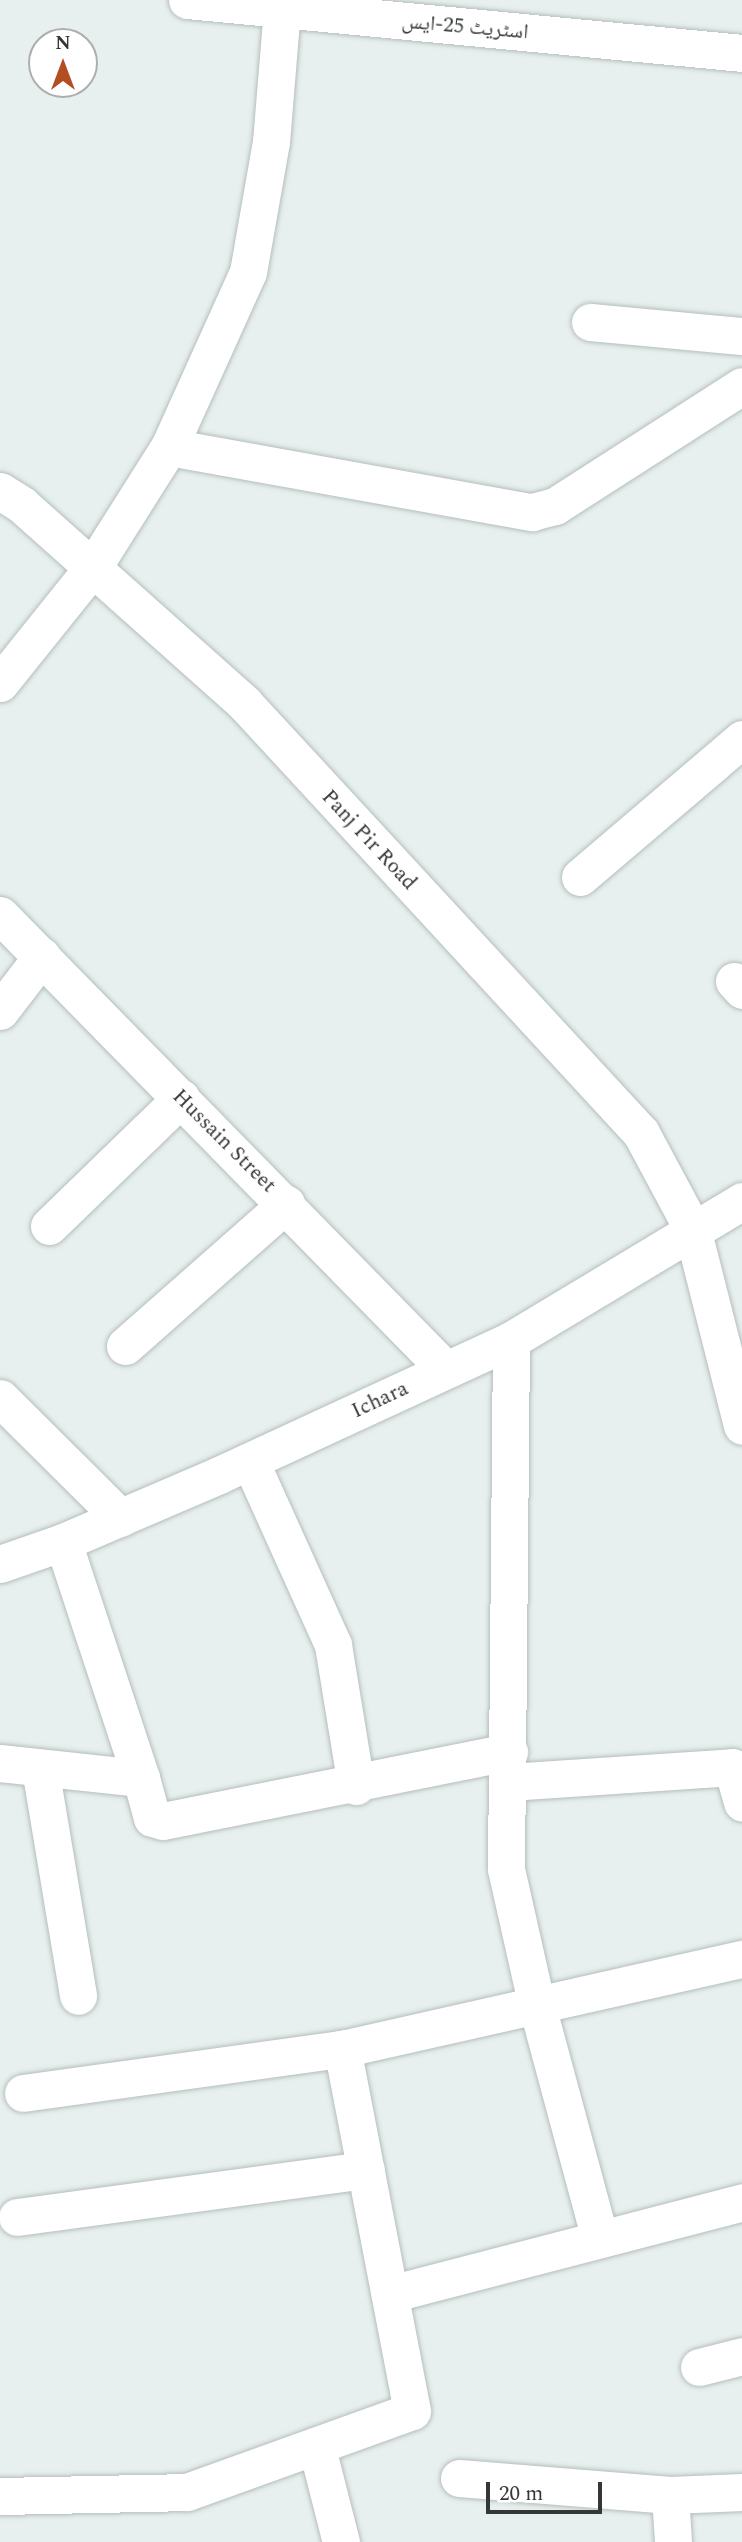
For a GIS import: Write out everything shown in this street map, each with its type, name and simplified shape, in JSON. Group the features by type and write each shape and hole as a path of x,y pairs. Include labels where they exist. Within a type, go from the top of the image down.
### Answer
{"street":[{"name":"اسٹریٹ 25-ایس","path":"187,0 742,53"},
{"path":"0,683 93,566 169,447 248,272 271,142 282,9"},
{"path":"590,322 742,336"},
{"path":"169,447 532,512 555,506 742,386"},
{"name":"Panj Pir Road","path":"0,491 93,566 244,704 641,1133 692,1228 742,1426"},
{"path":"580,877 742,739"},
{"name":"Hussain Street","path":"0,915 445,1369"},
{"path":"0,1011 42,956"},
{"path":"49,1226 181,1098"},
{"path":"125,1346 286,1204"},
{"name":"Ichara","path":"0,1564 121,1518 511,1340 692,1228 737,1206"},
{"path":"511,1340 506,1869 536,2002 600,2239"},
{"path":"0,1398 121,1518"},
{"path":"250,1461 332,1645 356,1786"},
{"path":"63,1542 152,1818 163,1821 356,1786 509,1767 732,1766 742,1803"},
{"path":"0,1763 141,1778"},
{"path":"40,1768 78,1996"},
{"path":"23,2093 342,2049 536,2002 742,1958"},
{"path":"0,2496 187,2492 317,2448 412,2411 342,2049"},
{"path":"17,2217 366,2170"},
{"path":"390,2294 742,2202"},
{"path":"699,2367 742,2356"},
{"path":"317,2448 341,2542"},
{"path":"459,2478 670,2496 742,2493"},
{"path":"670,2496 673,2542"}]}
